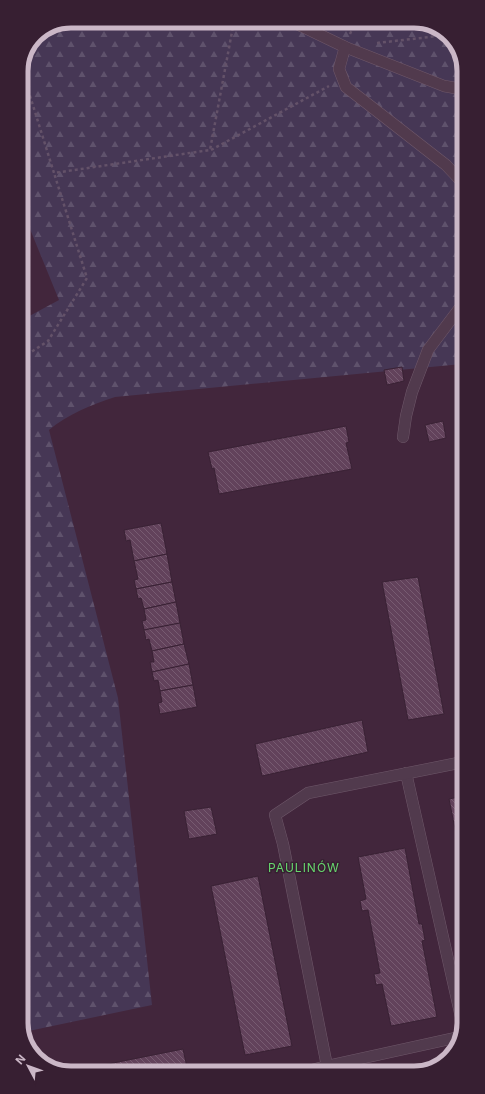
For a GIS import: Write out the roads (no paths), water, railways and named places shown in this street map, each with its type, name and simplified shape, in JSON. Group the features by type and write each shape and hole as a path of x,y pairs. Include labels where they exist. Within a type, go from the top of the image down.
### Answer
{"lane":[{"path":"306,28 345,47 444,86 457,88"},
{"path":"345,47 339,69 346,87 446,165 457,177"},
{"path":"403,437 412,392 428,350 457,312"},
{"path":"328,1066 284,852 275,815 308,793 457,763"},
{"path":"406,773 457,999"},
{"path":"336,1066 454,1038"}],"district":[{"name":"PAULINÓW","path":"304,868"}]}
